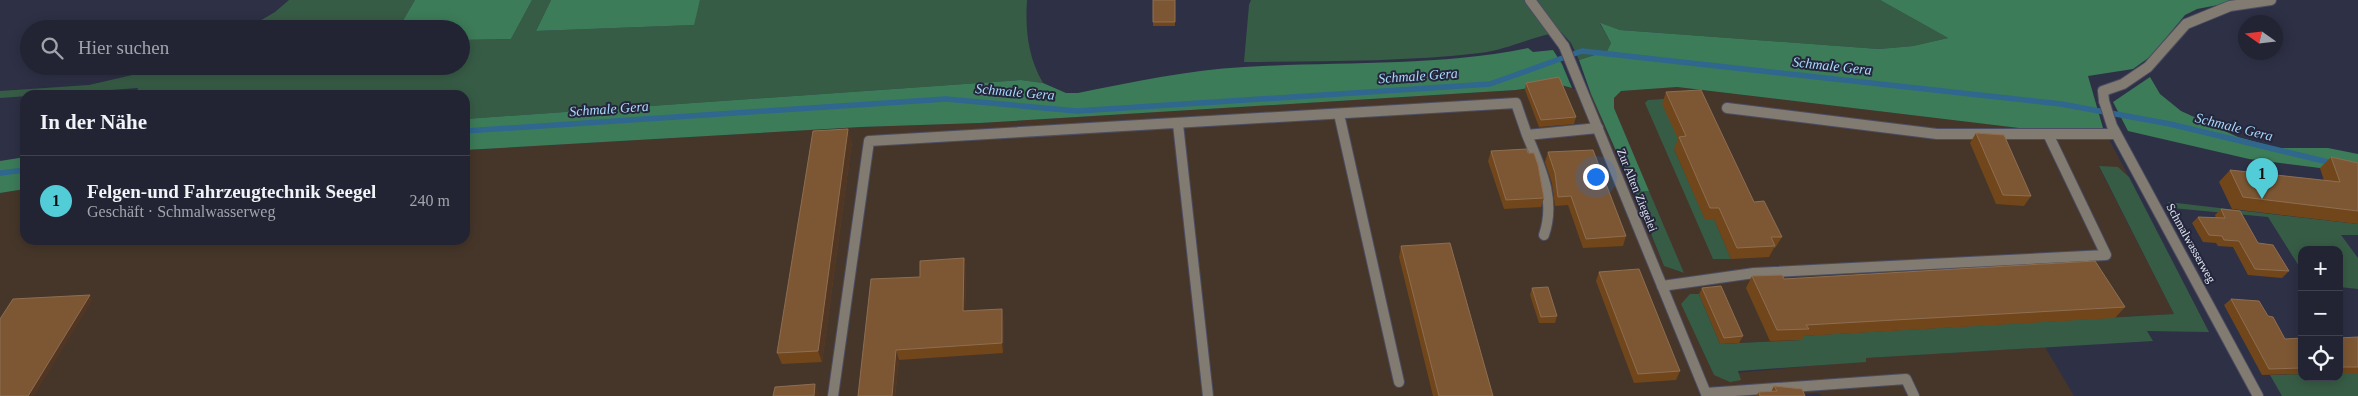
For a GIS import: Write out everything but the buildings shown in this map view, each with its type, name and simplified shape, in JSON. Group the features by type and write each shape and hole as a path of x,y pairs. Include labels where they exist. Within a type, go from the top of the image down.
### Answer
{"street":[{"name":"Zur Alten Ziegelei","path":"1530,0 1564,46 1707,395"},
{"name":"Schmalwasserweg","path":"2258,396 2114,130 2104,101 2103,92 2123,84 2148,67 2186,24 2230,6 2272,0"},
{"path":"833,396 869,141 1516,103 1550,195 1550,222 1544,235"},
{"path":"1726,108 1937,134 2048,134 2114,130"},
{"path":"1339,114 1399,382"},
{"path":"1178,124 1208,396"},
{"path":"1527,135 1598,128"},
{"path":"1662,286 1754,273 2106,255 2048,134"},
{"path":"1707,395 1906,379 1914,396"}],"shaded area":[{"path":"1557,84 1591,94 1664,266 1683,273 1614,108 1614,98 1621,91 1677,87 2019,128 2103,128 2129,177 2118,167 2099,167 2174,314 1800,336 1802,340 1720,344 1699,294 1681,304 1714,375 1866,361 1865,358 2045,347 2074,396 1822,396 1818,393 1775,396 0,396 0,193 20,190 20,245 470,245 470,150 861,127 980,123 1516,90"}],"green space":[{"path":"289,0 415,0 403,20 261,20 275,12"},
{"path":"415,0 532,0 511,39 470,40 470,20 403,20"},
{"path":"532,0 551,0 536,31 693,25 700,0 1027,0 1029,43 1034,63 1043,83 1020,80 470,119 470,90 137,90 138,88 110,90 20,90 20,97 0,98 0,91 89,85 132,75 470,75 470,40 511,39"},
{"path":"551,0 700,0 694,25 536,31"},
{"path":"1251,0 1880,0 1948,38 1913,46 1879,49 1620,30 1600,24 1611,43 1607,51 1579,60 1571,43 1561,32 1490,51 1451,56 1362,61 1244,62"},
{"path":"1880,0 2244,0 2197,9 2185,15 2151,56 2133,69 2088,76 2103,128 2019,128 1677,87 1621,91 1614,98 1614,108 1649,191 1634,192 1591,94 1579,60 1607,51 1611,43 1600,23 1620,30 1879,49 1913,46 1948,38"},
{"path":"1528,48 1533,52 1553,50 1562,64 1572,88 1557,84 1516,90 980,123 861,127 470,150 470,119 1021,80 1043,83 1066,93 1078,93 1161,77 1223,69 1280,65 1422,61 1493,54"},
{"path":"2150,77 2160,94 2181,111 2238,137 2278,148 2328,148 2358,154 2358,178 2320,168 2249,159 2128,131 2113,102"},
{"path":"1682,98 1681,148 1674,149 1705,219 1714,219 1731,259 1713,259 1645,103 1648,100"},
{"path":"20,158 20,190 0,193 0,161"},
{"path":"2099,166 2118,167 2129,177 2209,332 2147,331 2153,341 1866,358 1866,362 1738,371 1741,380 1730,382 1714,375 1681,304 1690,294 1699,294 1720,344 1801,340 1800,336 2174,314"},
{"path":"1649,191 1684,273 1664,266 1634,192"},
{"path":"2168,202 2358,224 2358,235 2341,235 2358,258 2358,289 2343,287 2343,246 2298,246 2298,265 2268,217 2172,208"},
{"path":"2343,373 2358,373 2358,396 2282,396 2270,375 2298,374 2298,381 2343,381"}],"waterway":[{"name":"Schmale Gera","path":"470,131 946,99 1077,111 1490,84 1582,51 2061,104 2170,124 2332,163"},
{"name":"Schmale Gera","path":"0,173 20,171"}],"place":[{"name":"Felgen-und Fahrzeugtechnik Seegel","path":"2262,199"}]}
